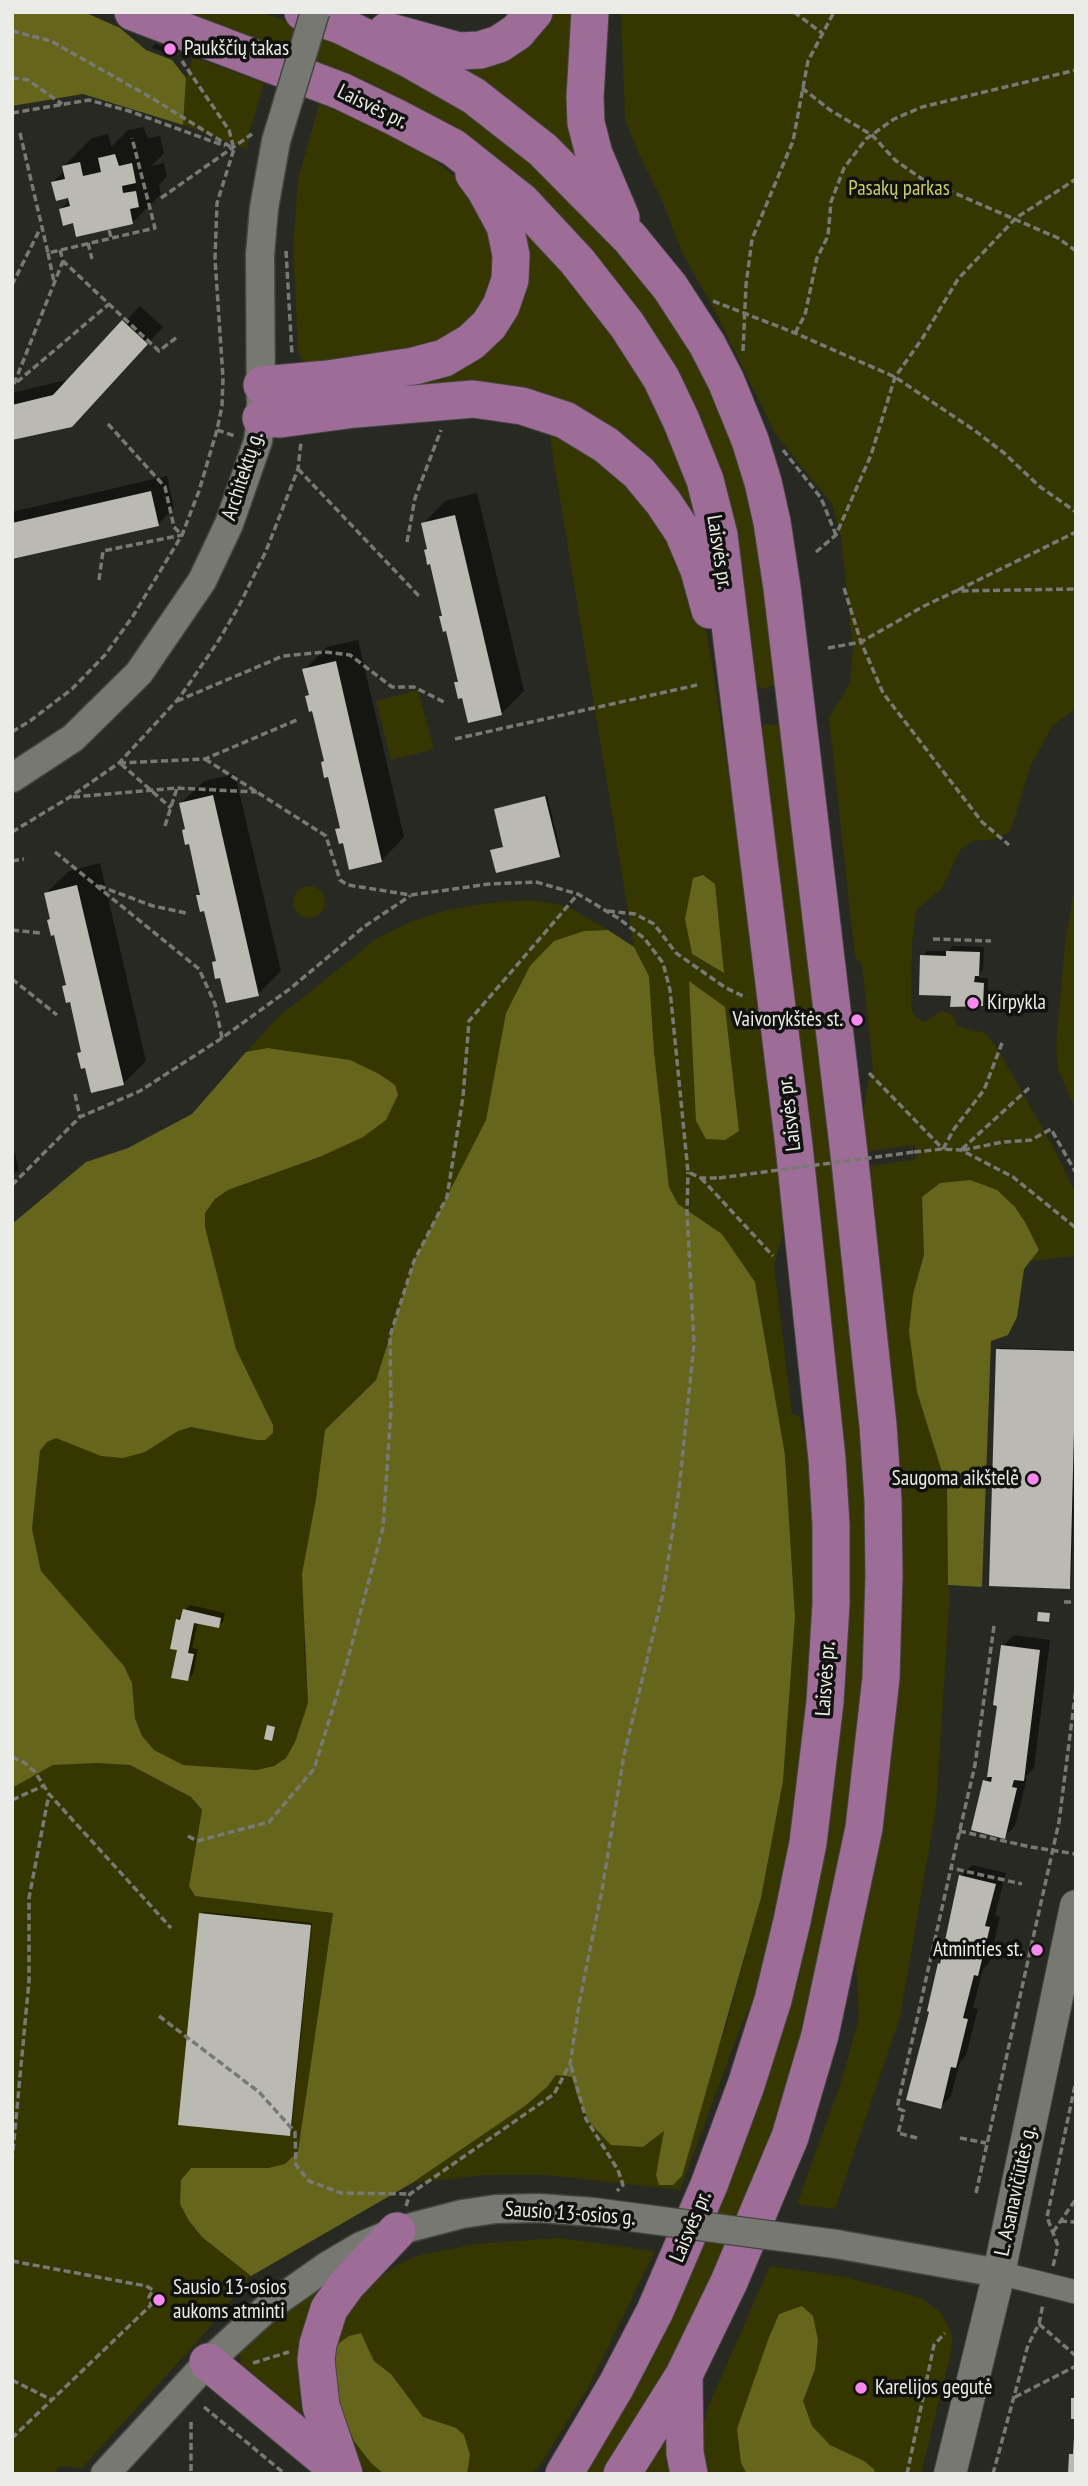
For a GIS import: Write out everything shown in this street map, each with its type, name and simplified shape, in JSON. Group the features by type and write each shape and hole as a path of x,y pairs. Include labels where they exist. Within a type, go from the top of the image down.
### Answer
{"main road":[{"path":"303,12 392,32 459,51 480,50 499,44 517,32 534,12"},
{"path":"590,12 584,97 586,123 594,154 630,238"},
{"name":"Laisvės pr.","path":"148,18 341,91 454,148 522,202 578,261 627,325 661,378 705,480 719,535 794,1146 827,1459 831,1604 825,1702 808,1843 793,1921 773,2000 746,2085 709,2185 655,2311 616,2386 563,2471"},
{"path":"328,19 409,59 474,96 543,150 630,238 670,287 707,344 726,381 750,440 772,522 849,1154 878,1425 883,1500 881,1678 864,1828 820,2035 790,2137 729,2282 684,2375 622,2474"},
{"path":"264,405 444,358 471,342 489,325 501,306 510,280 511,255 505,226 485,189 454,148"},
{"path":"264,405 301,417 355,409 473,399 522,406 565,420 606,445 639,473 683,532 699,570 744,739"},
{"name":"L. Asanavičiūtės g.","path":"950,2474 999,2273 1076,1906"},
{"path":"343,2474 321,2406 316,2360 318,2344 329,2309 347,2284 397,2231"},
{"path":"218,2371 343,2474"},
{"path":"684,2375 685,2453 689,2474"}],"street":[{"name":"Architektų g.","path":"12,778 73,738 139,673 202,581 229,524 254,453 264,405 260,255 264,208 264,138 328,19"},
{"name":"Sausio 13-osios g.","path":"105,2474 218,2371 266,2309 359,2247 433,2220 496,2209 539,2208 593,2212 836,2244 999,2273"},
{"path":"999,2273 1076,2292"}],"path":[{"path":"794,12 822,33"},
{"path":"743,353 752,239 793,141 808,61 834,12"},
{"path":"12,732 72,689 105,655 133,616 182,535 199,491 222,406 223,378 215,259 217,204 234,149 229,130 148,18"},
{"path":"12,31 51,41 234,149"},
{"path":"795,333 805,315 817,258 828,236 831,202 844,168 872,135 894,119 922,107 1076,70"},
{"path":"12,78 28,80 64,105"},
{"path":"802,88 830,110 872,135 895,160 922,179 1016,218 1058,238 1076,251"},
{"path":"12,113 89,100 129,111 234,149"},
{"path":"20,133 54,283"},
{"path":"48,253 155,228 132,138"},
{"path":"161,198 222,155 264,138"},
{"path":"816,552 836,535 871,455 895,377 958,279 1016,218 1076,179"},
{"path":"12,285 41,227"},
{"path":"108,230 110,237"},
{"path":"217,430 264,405 289,331 286,242"},
{"path":"88,243 92,260"},
{"path":"60,250 63,261 159,351 177,337"},
{"path":"13,384 63,261"},
{"path":"703,297 795,333 895,377 974,430 1004,453 1039,486 1076,512"},
{"path":"13,384 109,304"},
{"path":"12,832 71,797 119,763 175,702 217,643 266,551 298,469 302,448 301,417"},
{"path":"108,424 165,486 174,527 182,535"},
{"path":"407,542 415,498 442,429"},
{"path":"783,449 821,498 836,535"},
{"path":"298,469 419,596"},
{"path":"828,648 861,642 924,606 1076,532"},
{"path":"99,580 103,551 182,535"},
{"path":"844,587 861,642 883,693 982,822 1009,845"},
{"path":"956,592 1076,589"},
{"path":"175,702 283,656 325,652 350,655 392,687 414,687 446,703"},
{"path":"456,739 697,685"},
{"path":"119,763 205,759 299,719"},
{"path":"159,2017 259,2092 295,2132 296,2165 309,2181 341,2193 410,2194 554,2094 570,2064 624,1755 663,1593 679,1490 694,1344 687,1212 688,1172 670,990 663,963 644,938 606,910 578,894 536,882 489,884 411,895 348,885 340,880 326,835 205,759"},
{"path":"119,763 171,808"},
{"path":"71,797 177,788 257,792"},
{"path":"165,826 177,788"},
{"path":"55,852 199,969 215,1004 222,1038"},
{"path":"12,861 24,859"},
{"path":"93,884 153,906 186,913"},
{"path":"188,1836 197,1841 269,1822 314,1769 346,1666 383,1528 391,1410 390,1336 414,1261 447,1197 463,1097 468,1021 578,894"},
{"path":"12,1185 80,1117 140,1091 222,1038 291,988 365,926 411,895"},
{"path":"606,910 635,914 654,924 676,953 745,998"},
{"path":"12,930 40,933"},
{"path":"933,939 991,941"},
{"path":"12,979 57,1015"},
{"path":"943,1149 954,1129 984,1090 1002,1043"},
{"path":"867,1071 943,1149"},
{"path":"961,1150 1029,1088"},
{"path":"75,1094 80,1117"},
{"path":"701,1178 719,1178 914,1152 961,1150 1031,1140 1051,1129 1076,1173"},
{"path":"961,1150 1013,1177 1076,1228"},
{"path":"688,1172 701,1178 773,1256"},
{"path":"1064,1602 1076,1602"},
{"path":"917,2138 898,2133 904,2111 897,2108 975,1765 994,1626"},
{"path":"976,2193 1059,1822 1076,1688"},
{"path":"12,1758 25,1763 35,1772 49,1794 171,1928"},
{"path":"12,1800 43,1786"},
{"path":"12,2161 29,1981 29,1898 49,1794"},
{"path":"959,1831 1076,1854"},
{"path":"951,1868 1022,1884"},
{"path":"570,2064 586,2119 618,2170 622,2185 593,2212"},
{"path":"1058,2246 1047,2217 1076,2081"},
{"path":"960,2138 987,2143"},
{"path":"397,2231 410,2194"},
{"path":"1053,2232 1076,2199"},
{"path":"1060,2221 1076,2222"},
{"path":"12,2261 146,2286 153,2290 149,2297 151,2305 12,2438"},
{"path":"993,2474 1028,2346 1039,2324 1076,2357"},
{"path":"907,2474 934,2345 945,2333"},
{"path":"218,2371 318,2344"},
{"path":"1014,2398 1076,2366"},
{"path":"12,2380 52,2400"},
{"path":"204,2407 285,2474"},
{"path":"191,2422 191,2474"}],"green space":[{"path":"175,12 260,12 379,54 549,166 687,333 751,476 775,685 763,689 755,683 695,413 439,120 366,81"},
{"path":"548,12 579,12 581,162 454,63"},
{"name":"Pasakų parkas","path":"621,12 1076,12 1076,708 1053,725 1031,765 1010,832 996,839 973,841 960,850 942,888 916,911 912,943 911,1007 915,1016 924,1022 942,1011 953,1015 957,1026 985,1033 996,1046 1057,1154 1076,1195 1076,1256 1030,1261 1039,1250 1015,1207 970,1180 940,1183 922,1197 924,1255 913,1294 917,1392 947,1488 950,1591 936,1809 900,2017 835,2209 797,2204 840,2085 859,2018 856,1958 859,1917 879,1812 863,1167 917,1159 915,1145 862,1152 863,1114 873,1068 862,965 855,957 829,718 850,683 853,649 841,537 832,504 776,435 716,313 682,252 663,203 638,152 625,119"},
{"path":"193,57 264,83 247,149 183,125 186,78"},
{"path":"319,104 373,125 427,155 465,184 483,205 497,270 481,313 444,347 310,371 298,352 293,247 298,180"},
{"path":"518,221 580,285 627,348 682,456 706,545 578,413 332,391 461,367"},
{"path":"548,426 648,496 701,605 750,918 785,1197 782,1237 774,1265 792,1414 799,1416 816,1476 815,1629 799,1811 758,1992 742,2023 680,2190 548,2175 484,2175 412,2183 525,2106 547,2087 556,2075 572,2077 578,2098 664,2130 663,2142 724,2034 761,1898 783,1781 795,1617 785,1455 755,1282 722,1234 678,1204 669,1187 649,976 634,947","holes":["685,919 724,973 692,954"]},
{"path":"418,690 434,749 391,760 376,701"},
{"path":"765,724 782,725 871,1483 871,1588 856,1788 797,2070 717,2279 612,2474 576,2474 671,2304 838,1709 761,729"},
{"path":"1076,877 1076,1110 1058,1070 1056,1047 1065,945"},
{"path":"309,886 321,890 325,902 321,914 309,918 297,914 293,902 297,890"},
{"path":"530,900 567,906 608,930 583,931 506,1013 486,1120 414,1261 376,1380 325,1430 304,1645 308,1703 295,1742 286,1758 274,1766 257,1770 183,1765 154,1750 142,1736 135,1718 132,1683 124,1666 41,1571 32,1529 40,1451 47,1442 56,1437 101,1456 145,1452 178,1431 191,1427 256,1440 273,1425 236,1349 205,1227 205,1213 215,1199 228,1190 322,1156 267,1048 246,1052 277,1018 376,939 410,922 447,910"},
{"path":"53,1765 130,1765 191,1797 202,1811 189,1886 195,1896 333,1913 298,2151 285,2164 268,2168 191,2168 181,2180 180,2204 189,2221 202,2237 251,2276 198,2341 82,2468 60,2466 53,2474 12,2474 12,1788"},
{"path":"558,2238 655,2251 588,2388 540,2465 531,2474 467,2474 469,2469 423,2417 391,2374 374,2361 361,2334 346,2424 354,2441 371,2463 384,2474 368,2474 352,2454 326,2375 342,2318 369,2284 402,2262 421,2255 474,2244"},
{"path":"770,2266 846,2277 922,2298 942,2314 953,2343 921,2474 701,2474 698,2445 708,2407"},
{"path":"324,2285 308,2315 301,2340 298,2376 301,2410 306,2427 242,2371 240,2355 243,2349 276,2319"},
{"path":"668,2431 674,2474 643,2474"}],"shaded area":[{"path":"12,12 84,12 120,28 146,50 172,60 186,78 183,125 83,94 12,106"},
{"path":"703,875 715,884 724,973 692,954 685,919 693,878"},
{"path":"608,930 634,947 649,976 669,1187 678,1204 722,1234 755,1282 785,1455 795,1617 783,1781 761,1898 682,2176 673,2185 659,2185 656,2175 664,2131 643,2147 611,2145 591,2124 578,2098 572,2077 556,2075 547,2087 525,2106 412,2183 251,2276 202,2237 189,2221 180,2204 181,2180 191,2168 268,2168 285,2164 298,2151 333,1913 195,1896 189,1886 202,1810 191,1797 130,1765 53,1765 12,1788 12,1224 86,1162 128,1148 192,1114 246,1052 267,1048 350,1060 395,1085 398,1095 386,1120 363,1137 322,1156 228,1190 215,1199 205,1213 205,1227 236,1349 273,1425 273,1433 265,1440 256,1440 191,1427 178,1431 145,1452 123,1458 101,1456 56,1438 47,1442 40,1451 32,1529 41,1571 124,1666 132,1683 135,1718 142,1736 154,1750 183,1765 257,1770 274,1766 286,1758 295,1742 308,1703 302,1574 325,1430 376,1380 414,1261 486,1120 506,1013 530,966 554,941 584,931"},
{"path":"689,981 725,1007 739,1131 725,1140 706,1139 696,1121"},
{"path":"970,1180 997,1190 1015,1207 1039,1250 1024,1269 1017,1317 1008,1335 991,1341 982,1587 948,1585 947,1488 917,1392 909,1331 913,1294 924,1255 922,1197 940,1183"},
{"path":"802,2306 813,2316 818,2340 815,2369 803,2401 812,2426 830,2445 864,2461 874,2469 875,2474 747,2474 741,2463 737,2429 768,2340 779,2314"},
{"path":"361,2333 374,2361 391,2374 423,2417 456,2428 464,2435 470,2455 467,2474 384,2474 371,2463 354,2441 335,2396 333,2369 335,2346 349,2336"}],"building":[{"path":"115,154 119,166 132,163 136,183 122,186 123,193 136,191 139,207 130,209 133,224 76,237 73,223 63,226 59,209 70,206 68,198 56,201 51,182 65,179 62,166 80,162 83,176 101,172 98,158"},
{"path":"122,320 148,344 72,427 12,440 12,405 53,395"},
{"path":"151,491 159,526 12,559 12,523"},
{"path":"455,515 502,715 468,723 462,698 458,699 454,682 458,682 446,631 443,632 439,616 442,616 430,564 427,565 424,550 427,549 421,523"},
{"path":"336,661 382,862 349,870 343,843 339,844 335,829 340,828 328,777 324,778 321,762 324,761 312,711 309,712 305,696 309,695 302,669"},
{"path":"213,795 259,996 226,1003 220,978 215,979 212,962 216,961 204,911 200,912 196,895 200,895 189,844 185,845 182,830 185,829 179,803"},
{"path":"545,796 560,857 496,873 490,850 503,847 494,809"},
{"path":"77,885 124,1085 91,1093 85,1068 81,1069 77,1053 81,1052 70,1002 66,1003 62,986 66,985 54,935 51,936 47,920 50,919 44,893"},
{"path":"946,951 980,952 979,976 975,976 974,982 984,983 983,1006 950,1007 951,996 919,995 920,955 946,956"},
{"name":"Saugoma aikštelė","path":"996,1349 1076,1351 1070,1589 989,1586"},
{"path":"183,1609 221,1618 219,1628 194,1623 188,1653 194,1654 188,1681 171,1678 177,1650 170,1649 176,1619 180,1620"},
{"path":"1038,1612 1050,1613 1049,1622 1037,1621"},
{"path":"1001,1645 1040,1650 1024,1781 1014,1780 1012,1787 1017,1788 1005,1839 971,1830 983,1780 991,1782 992,1777 987,1777 997,1706 993,1705"},
{"path":"267,1725 275,1727 272,1741 264,1739"},
{"path":"959,1875 996,1884 985,1926 990,1927 978,1976 974,1975 963,2018 968,2019 956,2068 951,2067 941,2109 906,2100 929,2012 927,2011"},
{"path":"199,1913 311,1925 290,2136 178,2125"},
{"path":"1071,2398 1076,2398 1076,2419 1071,2419"},
{"path":"1074,2438 1076,2474 1068,2474 1069,2454 1073,2454"}],"place":[{"name":"Paukščių takas","path":"170,49"},
{"name":"Kirpykla","path":"973,1003"},
{"name":"Vaivorykštės st.","path":"857,1020"},
{"name":"Saugoma aikštelė","path":"1033,1479"},
{"name":"Atminties st.","path":"1037,1950"},
{"name":"Sausio 13-osios aukoms atminti","path":"159,2300"},
{"name":"Karelijos gegutė","path":"861,2388"}]}
